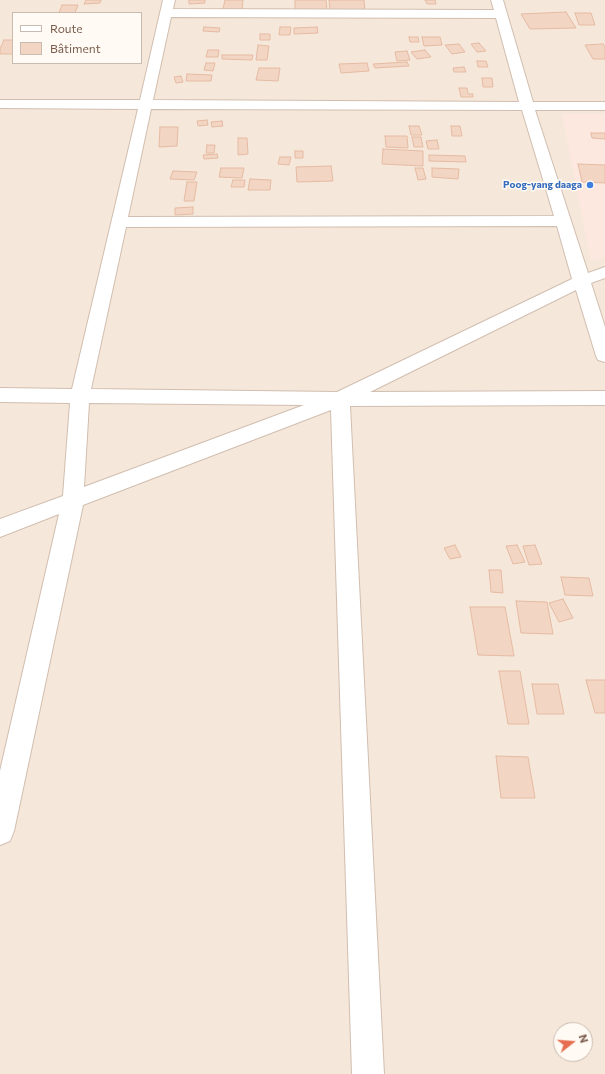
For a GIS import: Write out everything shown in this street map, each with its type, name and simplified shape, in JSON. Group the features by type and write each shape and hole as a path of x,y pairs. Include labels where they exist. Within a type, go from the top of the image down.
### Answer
{"street":[{"path":"0,831 73,500 80,396 167,6 499,7 527,105 605,356"},
{"path":"0,104 605,106"},
{"path":"119,222 563,221"},
{"path":"0,528 340,399 581,281 605,272"},
{"path":"0,395 340,399 605,398"},
{"path":"340,399 368,1074"}],"shaded area":[{"path":"0,0 605,0 605,1074 0,1074"},
{"name":"Poog-yang daaga","path":"562,114 605,114 605,257 591,261"}],"building":[{"path":"86,0 101,0 100,3 84,4"},
{"path":"189,0 205,0 205,3 189,4"},
{"path":"225,0 243,0 242,10 223,9"},
{"path":"295,0 326,0 327,11 295,11"},
{"path":"329,0 364,0 365,11 330,11"},
{"path":"425,0 435,0 436,4 427,4"},
{"path":"62,5 78,5 75,12 59,12"},
{"path":"566,12 576,28 530,29 521,14"},
{"path":"575,13 591,13 595,25 579,25"},
{"path":"204,27 220,28 219,32 203,31"},
{"path":"280,27 291,27 290,35 279,35"},
{"path":"317,27 318,33 294,34 294,28"},
{"path":"260,34 270,34 270,40 260,40"},
{"path":"409,37 418,37 419,42 410,42"},
{"path":"422,37 440,37 442,45 424,46"},
{"path":"4,40 12,40 12,54 0,54 0,49"},
{"path":"479,43 486,51 477,52 471,44"},
{"path":"459,44 465,52 452,54 445,45"},
{"path":"603,44 605,47 605,59 593,59 585,45"},
{"path":"258,45 269,46 267,60 256,60"},
{"path":"208,50 219,50 218,57 206,57"},
{"path":"425,50 431,57 417,59 411,52"},
{"path":"407,51 410,60 397,61 395,52"},
{"path":"222,55 253,55 252,60 222,59"},
{"path":"477,61 486,61 488,67 478,67"},
{"path":"407,62 409,66 375,68 373,64"},
{"path":"206,63 215,63 213,71 204,70"},
{"path":"367,63 369,71 341,73 339,64"},
{"path":"464,67 466,72 454,72 453,68"},
{"path":"259,68 280,68 278,81 256,80"},
{"path":"187,74 212,75 211,81 186,81"},
{"path":"181,76 183,82 176,83 174,77"},
{"path":"482,78 492,78 493,87 483,87"},
{"path":"459,88 467,88 468,94 473,94 473,97 461,97"},
{"path":"207,120 208,125 198,126 197,121"},
{"path":"222,121 223,126 212,127 211,122"},
{"path":"409,126 419,126 422,135 411,135"},
{"path":"451,126 460,126 462,136 452,136"},
{"path":"160,127 178,127 177,146 159,147"},
{"path":"591,133 605,133 605,139 592,138"},
{"path":"385,136 407,136 408,148 386,147"},
{"path":"412,137 421,137 423,147 414,147"},
{"path":"238,138 247,138 248,154 238,155"},
{"path":"437,140 439,149 428,149 426,141"},
{"path":"207,145 215,145 214,153 206,153"},
{"path":"383,149 423,151 423,166 382,164"},
{"path":"295,151 303,151 303,158 295,158"},
{"path":"217,154 218,158 204,159 203,155"},
{"path":"429,155 465,156 466,162 429,161"},
{"path":"280,157 291,157 289,165 278,164"},
{"path":"578,164 605,165 605,183 582,182"},
{"path":"331,166 333,181 297,182 296,167"},
{"path":"221,168 244,168 242,178 219,177"},
{"path":"415,168 423,168 426,179 418,180"},
{"path":"432,168 459,169 458,179 432,177"},
{"path":"173,171 197,172 194,180 170,179"},
{"path":"250,179 271,180 270,190 248,190"},
{"path":"233,180 245,180 244,187 231,187"},
{"path":"187,182 197,182 194,201 184,201"},
{"path":"193,207 193,214 175,215 175,208"},
{"path":"455,545 461,557 450,559 444,548"},
{"path":"517,545 525,562 513,564 506,546"},
{"path":"535,545 542,564 529,565 523,546"},
{"path":"489,570 501,570 503,593 491,592"},
{"path":"561,577 589,578 593,596 565,595"},
{"path":"563,599 573,618 559,622 549,603"},
{"path":"516,601 547,602 553,634 521,633"},
{"path":"470,607 505,607 514,656 478,655"},
{"path":"499,671 520,671 529,724 508,724"},
{"path":"586,680 605,680 605,713 595,713"},
{"path":"532,684 558,684 564,714 537,714"},
{"path":"496,756 528,757 535,798 501,798"}],"place":[{"name":"Poog-yang daaga","path":"590,185"}]}
